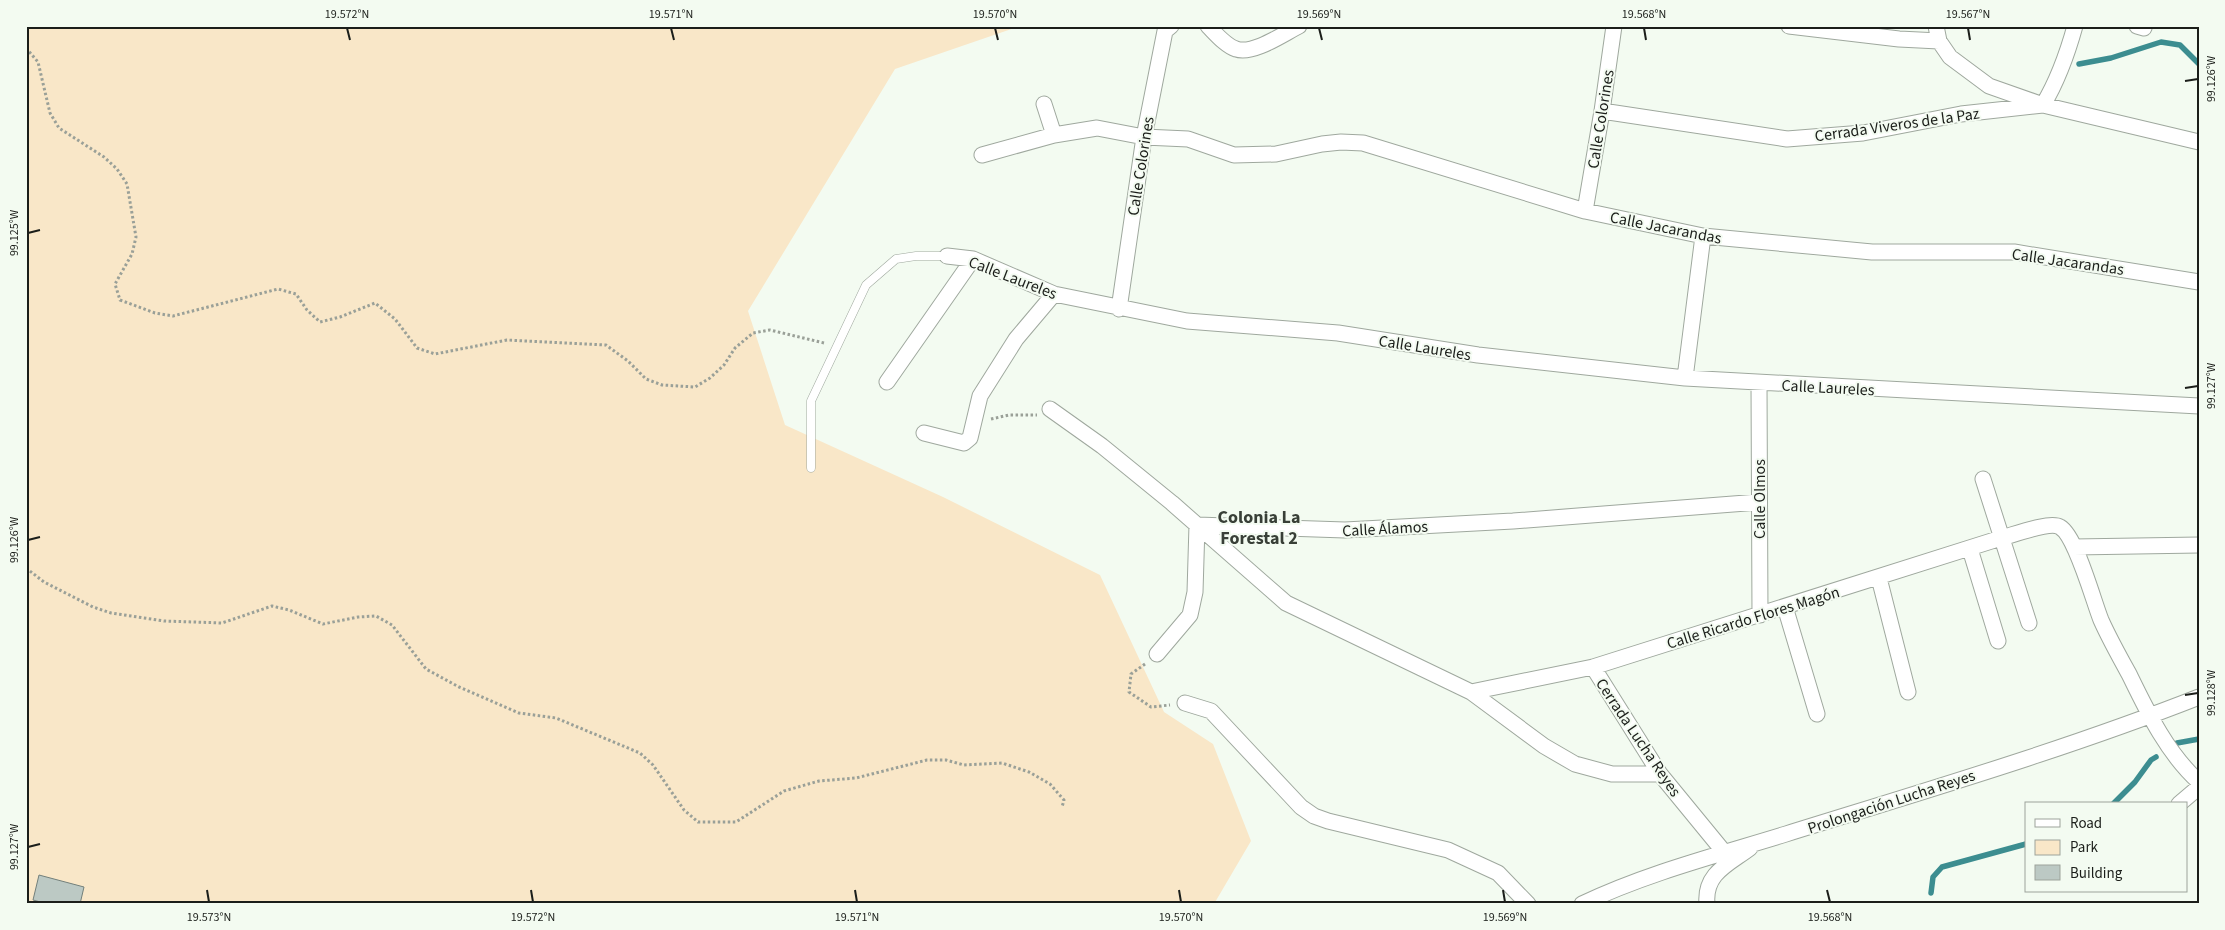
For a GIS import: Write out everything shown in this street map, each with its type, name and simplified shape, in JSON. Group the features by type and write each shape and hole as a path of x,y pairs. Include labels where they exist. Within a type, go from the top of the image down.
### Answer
{"street":[{"name":"Calle Colorines","path":"1119,309 1144,137 1165,32 1171,26"},
{"path":"1208,26 1234,49 1244,51 1264,45 1298,26"},
{"name":"Calle Colorines","path":"1585,211 1614,26"},
{"path":"1789,26 1899,39 1938,33 1950,57 1989,86 2043,105 2199,142"},
{"path":"2043,105 2055,85 2064,63 2075,26"},
{"path":"1044,104 1054,135"},
{"name":"Cerrada Viveros de la Paz","path":"1602,111 1788,139 1863,132 1961,114 2043,105"},
{"name":"Calle Jacarandas","path":"982,155 1054,135 1096,128 1144,137 1188,139 1234,155 1276,154 1341,142 1363,143 1585,211 1703,236 1872,252 2014,252 2199,282"},
{"path":"1685,378 1703,236"},
{"name":"Calle Laureles","path":"947,256 973,259 1054,294 1119,309 1187,321 1338,334 1478,355 1685,378 2199,406"},
{"path":"887,382 973,259"},
{"path":"924,433 964,443 970,438 980,396 1016,339 1054,294"},
{"name":"Calle Olmos","path":"1759,383 1760,615"},
{"path":"1050,409 1102,446 1197,525 1286,603 1471,692 1544,746 1575,764 1612,774 1660,774"},
{"path":"1983,480 2029,623"},
{"name":"Calle Álamos","path":"1197,525 1345,530 1513,521 1759,502"},
{"path":"1157,654 1190,615 1196,592 1197,525"},
{"name":"Calle Ricardo Flores Magón","path":"1471,692 1593,667 2001,538 2046,526 2057,525 2066,531 2074,547 2101,620 2150,717 2180,766 2199,782"},
{"path":"2074,547 2199,545"},
{"path":"1970,549 1998,641"},
{"path":"1879,578 1908,692"},
{"path":"1785,607 1817,714"},
{"name":"Cerrada Lucha Reyes","path":"1593,667 1660,774 1724,852"},
{"name":"Prolongación Lucha Reyes","path":"1582,904 1658,874 2150,717 2199,697"},
{"path":"1185,702 1211,711 1301,807 1314,816 1448,850 1498,873 1528,904"},
{"path":"2181,802 2199,787"},
{"path":"1708,904 1707,897 1713,875 1756,843"}],"lane":[{"name":"Calle Laureles","path":"811,468 811,401 866,285 896,259 916,256 947,256"}],"path":[{"path":"26,48 38,62 50,113 59,128 104,157 117,169 127,184 136,237 132,254 115,284 120,300 129,304 155,313 173,316 278,289 296,294 307,310 320,322 340,317 375,303 395,319 417,348 435,354 507,340 606,345 628,360 646,379 662,385 695,387 717,372 735,348 753,333 770,330 836,348"},
{"path":"974,423 1008,416 1033,416"},
{"path":"26,568 44,582 93,607 111,613 164,621 222,623 272,606 289,610 323,624 358,617 376,616 392,625 426,669 459,687 519,713 556,718 640,753 653,765 684,810 698,822 736,822 784,792 819,781 856,778 927,760 946,760 964,765 1002,763 1029,772 1050,784 1064,800 1062,807"},
{"path":"1157,654 1131,674 1129,692 1151,707 1185,702"}],"green space":[{"path":"26,26 1020,26 895,69 748,311 785,425 943,497 1100,575 1164,712 1213,744 1251,841 1214,904 26,904"}],"building":[{"path":"39,875 84,887 80,904 48,904 33,900"}],"waterway":[{"path":"2079,64 2111,58 2161,42 2180,45 2199,64"},
{"path":"2177,743 2199,739"},
{"path":"2115,802 2135,782 2151,760 2156,757"},
{"path":"1931,893 1933,877 1942,867 2025,844"}],"district":[{"name":"Colonia La Forestal 2","path":"1259,527"}]}
